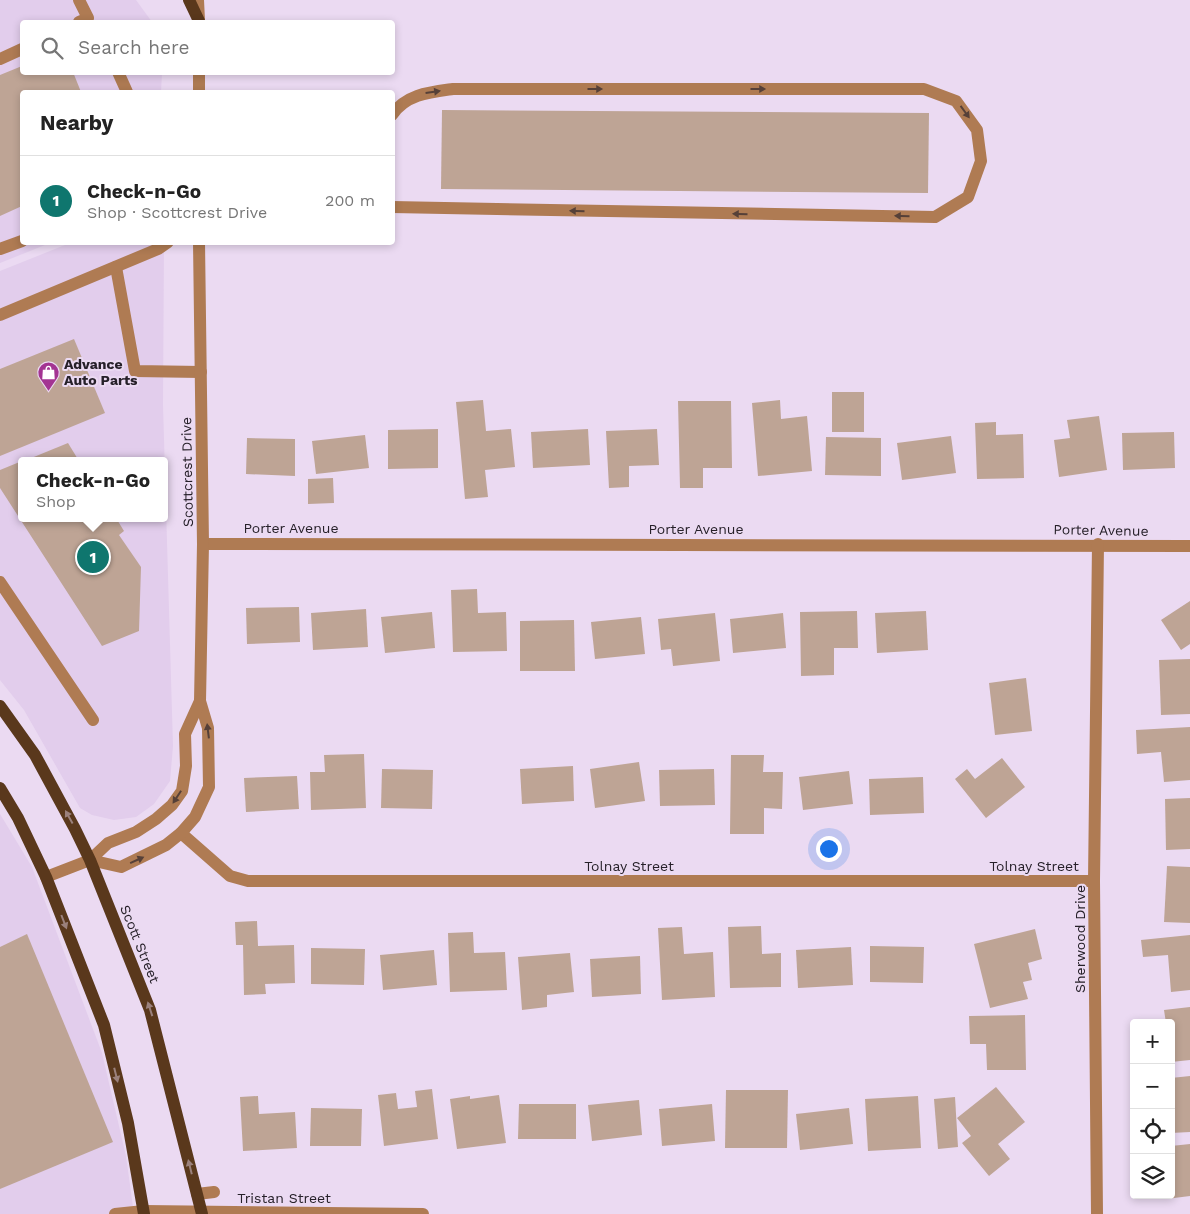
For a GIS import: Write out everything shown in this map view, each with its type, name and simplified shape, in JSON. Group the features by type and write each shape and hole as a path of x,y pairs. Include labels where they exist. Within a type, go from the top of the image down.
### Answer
{"main road":[{"path":"188,0 198,20"},
{"name":"Scott Street","path":"0,706 35,756 90,860 150,1010 202,1213"},
{"path":"0,788 18,818 46,877 104,1025 128,1123 144,1213"}],"street":[{"path":"79,0 86,20"},
{"path":"198,0 199,20"},
{"path":"0,59 20,50"},
{"path":"119,75 126,90"},
{"path":"199,90 200,75"},
{"path":"395,112 398,107 422,93 453,89 924,88 956,100 977,130 981,161 968,197 935,217 395,207"},
{"path":"0,248 20,242"},
{"path":"0,315 164,245"},
{"name":"Scottcrest Drive","path":"90,860 121,867 166,845 181,833 195,817 209,787 208,728 200,701 203,544 199,245"},
{"path":"116,267 135,371 201,372"},
{"name":"Porter Avenue","path":"203,544 1098,544 1190,546"},
{"name":"Sherwood Drive","path":"1097,1214 1094,881 1098,544"},
{"path":"0,582 93,720"},
{"name":"Scottcrest Drive","path":"46,877 90,860 108,843 136,832 156,819 172,805 182,791 186,766 185,734 200,701"},
{"name":"Tolnay Street","path":"181,833 230,876 248,881 1094,881"},
{"path":"197,1194 214,1192"},
{"name":"Tristan Street","path":"115,1214 423,1214"}],"shaded area":[{"path":"0,0 136,0 151,20 20,20 20,75 162,75 161,90 20,90 20,245 45,245 0,263"},
{"path":"65,245 164,245 165,457 18,457 18,522 166,522 173,746 170,781 154,804 136,817 114,820 92,815 80,808 24,710 0,680 0,271"},
{"path":"0,814 32,867 102,1053 126,1156 134,1214 0,1214"}],"building":[{"path":"20,67 20,75 74,75 80,90 20,90 20,207 0,216 0,75"},
{"path":"442,110 929,113 928,193 441,189"},
{"name":"Advance Auto Parts","path":"74,339 105,413 0,456 0,369"},
{"path":"832,392 864,392 864,432 832,432"},
{"path":"483,400 486,431 511,429 515,467 485,470 488,497 465,499 456,402"},
{"path":"780,400 781,419 807,416 812,471 758,476 752,403"},
{"path":"678,401 731,401 732,468 703,468 703,488 680,488"},
{"path":"1099,416 1107,470 1059,477 1054,440 1070,438 1067,420"},
{"path":"996,422 996,435 1023,434 1024,478 977,479 975,423"},
{"path":"438,429 438,468 388,469 388,430"},
{"path":"588,429 590,465 533,468 531,432"},
{"path":"657,429 659,465 629,466 629,487 609,488 606,431"},
{"path":"1174,432 1175,468 1123,470 1122,433"},
{"path":"365,435 369,468 316,474 312,441"},
{"path":"951,436 956,473 902,480 897,443"},
{"path":"826,437 881,438 881,476 825,475"},
{"path":"247,438 295,439 295,476 246,474"},
{"path":"68,443 77,457 34,457"},
{"path":"18,463 18,516 0,488 0,470"},
{"path":"333,478 334,503 308,504 308,479"},
{"path":"22,522 118,522 124,531 119,535 141,567 139,631 102,646"},
{"path":"477,589 478,613 506,612 507,651 453,652 451,590"},
{"path":"1190,601 1190,644 1181,650 1161,620"},
{"path":"299,607 300,642 247,644 246,608"},
{"path":"366,609 368,647 313,650 311,613"},
{"path":"857,611 858,648 834,648 834,675 801,676 800,612"},
{"path":"926,611 928,650 877,653 875,613"},
{"path":"432,612 435,648 385,653 381,617"},
{"path":"715,613 720,661 673,666 671,649 661,650 658,619"},
{"path":"783,613 786,648 733,653 730,619"},
{"path":"641,617 645,654 595,659 591,622"},
{"path":"574,620 575,671 520,671 520,621"},
{"path":"1190,659 1190,714 1161,715 1159,660"},
{"path":"1026,678 1032,731 995,735 989,683"},
{"path":"1190,727 1190,780 1164,782 1161,752 1137,754 1136,730"},
{"path":"364,754 366,808 311,810 310,772 325,772 324,755"},
{"path":"731,755 764,755 763,772 783,772 782,809 764,808 764,834 730,834"},
{"path":"1002,758 1025,787 986,818 955,779 967,769 975,779"},
{"path":"639,762 645,801 595,808 590,769"},
{"path":"573,766 574,801 522,804 520,769"},
{"path":"382,769 433,770 432,809 381,808"},
{"path":"714,769 715,805 660,806 659,770"},
{"path":"849,771 853,804 803,810 799,777"},
{"path":"297,776 299,809 246,812 244,778"},
{"path":"923,777 924,813 870,815 869,779"},
{"path":"1190,798 1190,849 1166,850 1165,799"},
{"path":"1167,866 1190,867 1190,923 1164,922"},
{"path":"257,921 258,946 294,945 295,983 265,984 266,994 244,995 243,945 236,945 235,922"},
{"path":"761,926 762,954 781,953 781,987 730,988 728,927"},
{"path":"682,927 684,954 713,952 715,997 662,1000 658,928"},
{"path":"1035,929 1042,959 1028,963 1032,980 1023,982 1028,999 990,1008 974,944"},
{"path":"473,932 474,953 505,952 507,990 450,992 448,933"},
{"path":"27,934 113,1142 0,1189 0,947"},
{"path":"1190,935 1190,990 1171,992 1168,955 1143,957 1141,940"},
{"path":"870,946 924,947 923,983 870,982"},
{"path":"851,947 853,985 798,988 796,950"},
{"path":"311,948 365,949 364,985 311,984"},
{"path":"434,950 437,985 383,990 380,955"},
{"path":"570,953 574,992 547,995 547,1007 522,1010 518,957"},
{"path":"640,956 641,994 592,997 590,959"},
{"path":"1190,1007 1190,1060 1175,1062 1175,1019 1165,1019 1164,1010"},
{"path":"1025,1015 1026,1070 987,1070 986,1044 970,1044 969,1016"},
{"path":"1190,1076 1190,1132 1175,1133 1175,1078"},
{"path":"996,1087 1025,1122 998,1144 1010,1159 989,1176 962,1143 971,1136 957,1118"},
{"path":"432,1089 438,1139 384,1146 378,1095 396,1093 398,1109 417,1107 415,1091"},
{"path":"726,1090 788,1090 787,1148 725,1148"},
{"path":"499,1095 506,1143 457,1149 450,1099 470,1096 470,1099"},
{"path":"258,1096 259,1114 295,1112 297,1148 243,1151 240,1097"},
{"path":"918,1096 921,1148 868,1151 865,1099"},
{"path":"955,1097 958,1147 938,1149 934,1099"},
{"path":"639,1100 642,1135 592,1141 588,1105"},
{"path":"519,1104 576,1104 576,1139 518,1139"},
{"path":"712,1104 715,1141 662,1146 659,1109"},
{"path":"311,1108 362,1109 361,1146 310,1146"},
{"path":"849,1108 853,1144 800,1150 796,1114"},
{"path":"1190,1144 1190,1196 1175,1198 1175,1146"}],"place":[{"name":"Advance Auto Parts","path":"48,391"},
{"name":"Check-n-Go","path":"93,557"}]}
